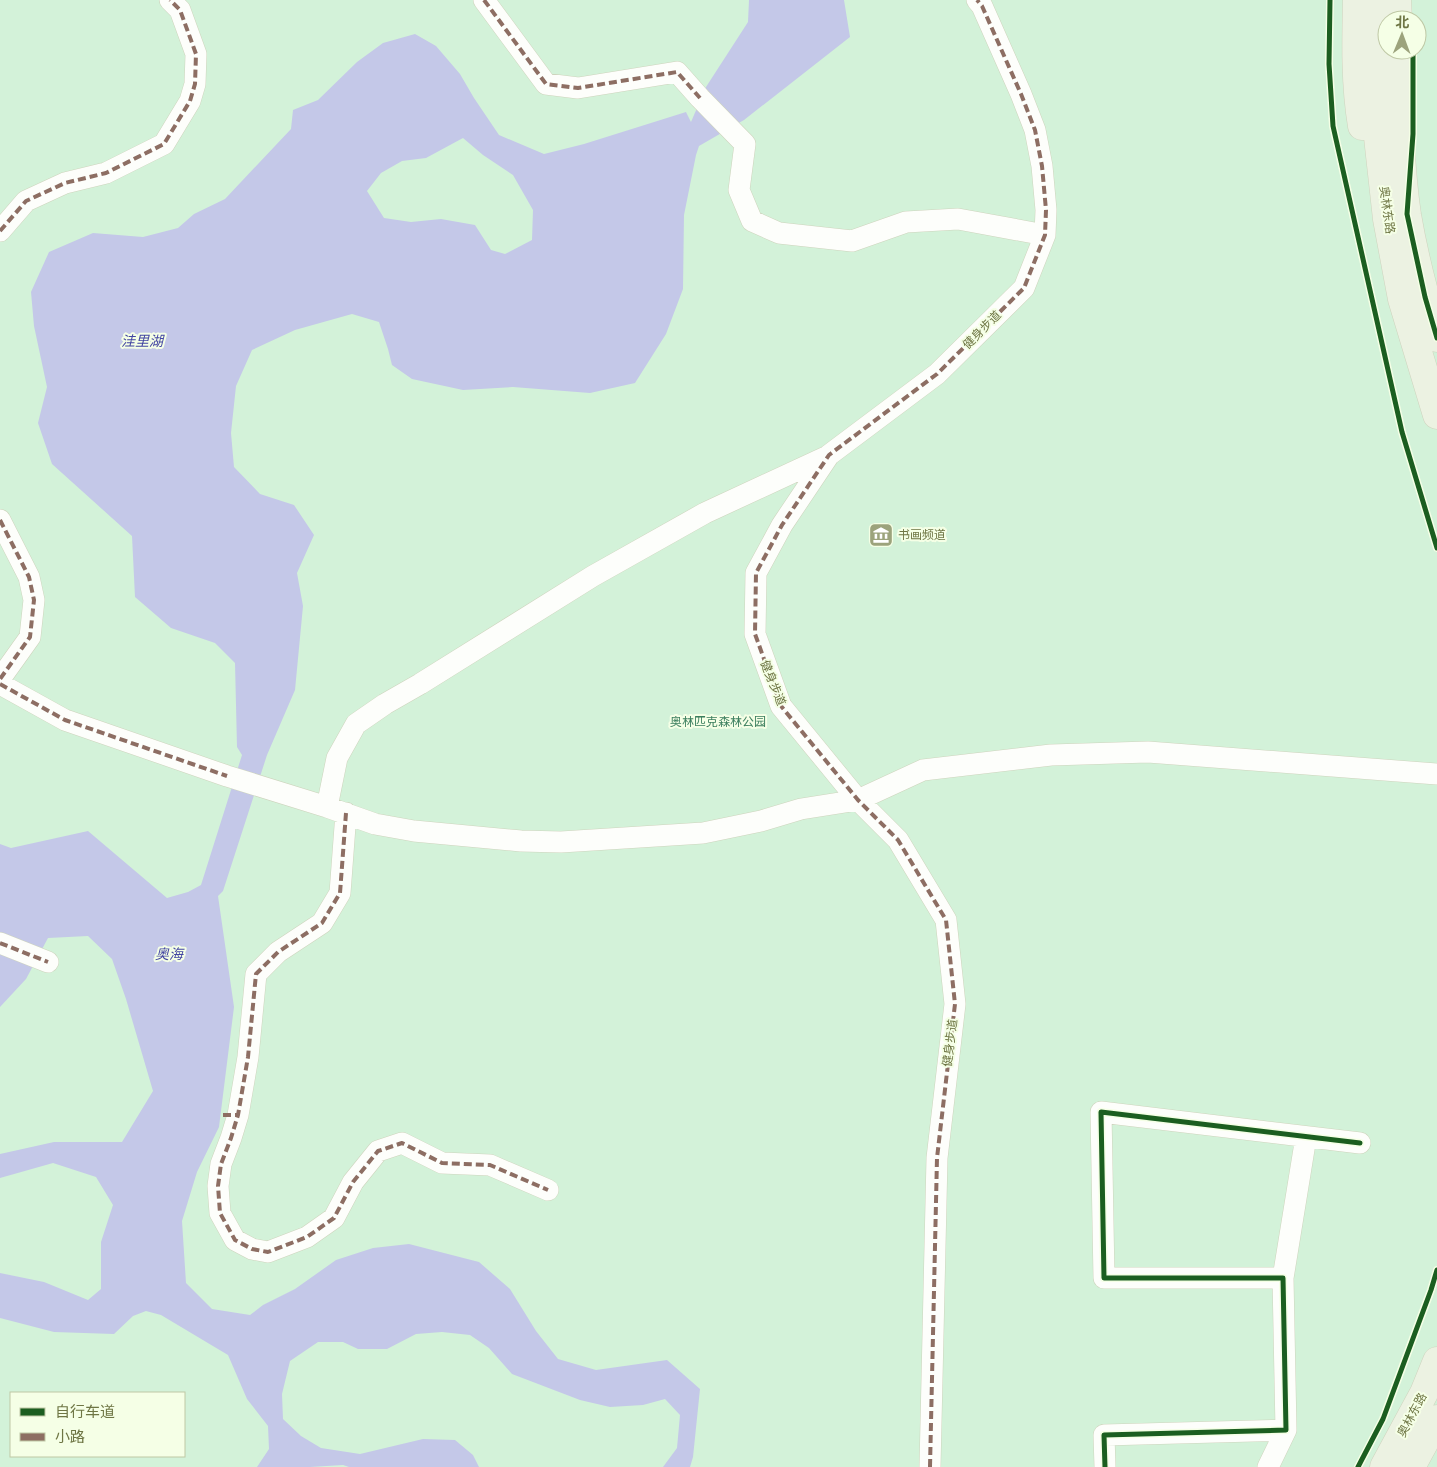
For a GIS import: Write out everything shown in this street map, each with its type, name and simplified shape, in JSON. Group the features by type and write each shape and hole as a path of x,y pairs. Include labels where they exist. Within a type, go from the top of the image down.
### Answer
{"main road":[{"path":"1357,0 1356,58 1359,108 1365,140 1397,217"},
{"name":"奥林东路","path":"1378,0 1377,128 1397,217 1437,338"},
{"name":"奥林东路","path":"1398,60 1397,217 1402,299 1437,415"},
{"path":"1397,217 1413,134 1413,60"},
{"name":"奥林东路","path":"1384,1467 1424,1393 1437,1360"},
{"name":"奥林东路","path":"1411,1467 1437,1419"}],"street":[{"path":"0,231 26,201 65,183 106,174 164,144 190,101 195,84 196,54 180,10 170,0"},
{"path":"484,0 546,84 578,88 677,72 745,144 739,190 752,221 779,233 852,240 906,222 958,219 1045,234"},
{"name":"健身步道","path":"930,1467 937,1158 955,1004 946,920 898,840 858,800 781,706 755,634 756,573 782,525 829,455 937,374 1024,288 1045,234 1046,210 1042,166 1035,130 982,6 977,0"},
{"path":"548,1190 490,1165 442,1163 402,1142 378,1151 353,1182 334,1218 307,1237 268,1252 252,1249 235,1240 220,1213 218,1186 220,1164 231,1138 231,1115 248,1057 256,974 278,952 322,923 340,893 336,810 337,758 356,724 385,704 602,572 705,513 829,455"},
{"path":"0,520 29,577 34,600 30,637 0,679"},
{"path":"0,684 66,720 227,776 375,824 414,831 521,842 561,842 703,833 761,821 801,809 858,800 923,770 1051,755 1148,752 1437,774"},
{"path":"0,942 48,962"},
{"path":"1283,1278 1104,1278 1101,1112 1360,1144"},
{"path":"1268,1467 1286,1430 1283,1278 1306,1137"},
{"path":"1106,1467 1104,1434 1286,1430"}],"green space":[{"name":"奥林匹克森林公园","path":"0,0 1437,0 1437,1467 0,1467"}],"water":[{"name":"洼里湖","path":"749,0 844,0 850,37 744,120 699,146 684,215 683,289 666,334 635,383 590,393 513,387 463,390 412,379 392,365 379,322 352,314 295,330 252,350 236,386 231,433 234,467 260,494 294,505 314,535 297,573 303,606 295,690 267,755 223,891 218,896 234,1007 219,1127 197,1172 182,1221 186,1283 212,1309 250,1315 263,1305 295,1289 336,1260 373,1248 409,1244 479,1262 510,1289 536,1331 558,1359 596,1370 667,1360 700,1389 693,1457 690,1467 663,1467 677,1448 680,1415 665,1399 643,1405 610,1407 580,1400 512,1374 489,1348 470,1335 442,1332 416,1334 387,1349 358,1349 343,1342 318,1342 290,1361 282,1394 283,1419 301,1436 321,1448 360,1454 423,1439 455,1440 473,1455 479,1467 349,1467 343,1465 257,1467 269,1449 268,1426 247,1399 228,1355 161,1315 146,1311 133,1316 114,1334 54,1332 0,1318 0,1273 44,1282 88,1300 101,1289 101,1242 113,1205 96,1177 53,1163 0,1178 0,1154 54,1142 122,1142 153,1091 126,999 112,959 88,936 48,938 26,979 0,1007 0,844 11,848 88,831 167,898 188,892 201,885 242,755 237,747 235,663 215,643 171,628 135,597 132,536 52,464 38,423 47,387 34,326 31,292 49,252 93,233 143,237 178,228 194,214 225,199 291,129 293,110 318,100 357,62 383,43 415,34 436,46 460,74 499,135 544,154 584,144 686,112 691,122 706,87 748,22","holes":["463,138 483,155 513,175 533,210 532,240 505,254 491,250 475,225 441,219 411,222 384,218 367,191 381,173 402,161 426,158"]}],"marked path":[{"path":"0,231 26,201 65,183 106,173 164,144 190,101 195,84 196,54 180,10 170,0"},
{"path":"484,0 546,84 578,88 677,72 700,98"},
{"path":"930,1467 937,1158 955,1004 946,920 898,840 858,800 781,706 755,634 756,573 782,525 829,455 937,374 1024,288 1045,235 1046,210 1042,166 1035,130 982,6 977,0"},
{"path":"0,520 29,577 34,600 30,637 0,679"},
{"path":"0,684 65,720 227,776"},
{"path":"346,813 340,893 322,923 278,952 256,974 248,1057 238,1115 221,1164 218,1186 220,1213 235,1240 252,1249 268,1252 307,1237 334,1218 353,1182 378,1151 402,1143 442,1163 490,1165 548,1190"},
{"path":"0,943 48,962"},
{"path":"223,1115 238,1115"}],"cycle path":[{"path":"1330,0 1329,64 1333,126 1402,432 1437,548"},
{"path":"1413,60 1413,134 1407,214 1425,297 1437,338"},
{"path":"1105,1467 1104,1435 1286,1430 1283,1278 1104,1278 1101,1112 1360,1143"},
{"path":"1358,1467 1383,1419 1437,1270"}],"place":[{"name":"书画频道","path":"881,535"}],"water label":[{"name":"奥海","path":"169,954"}]}
